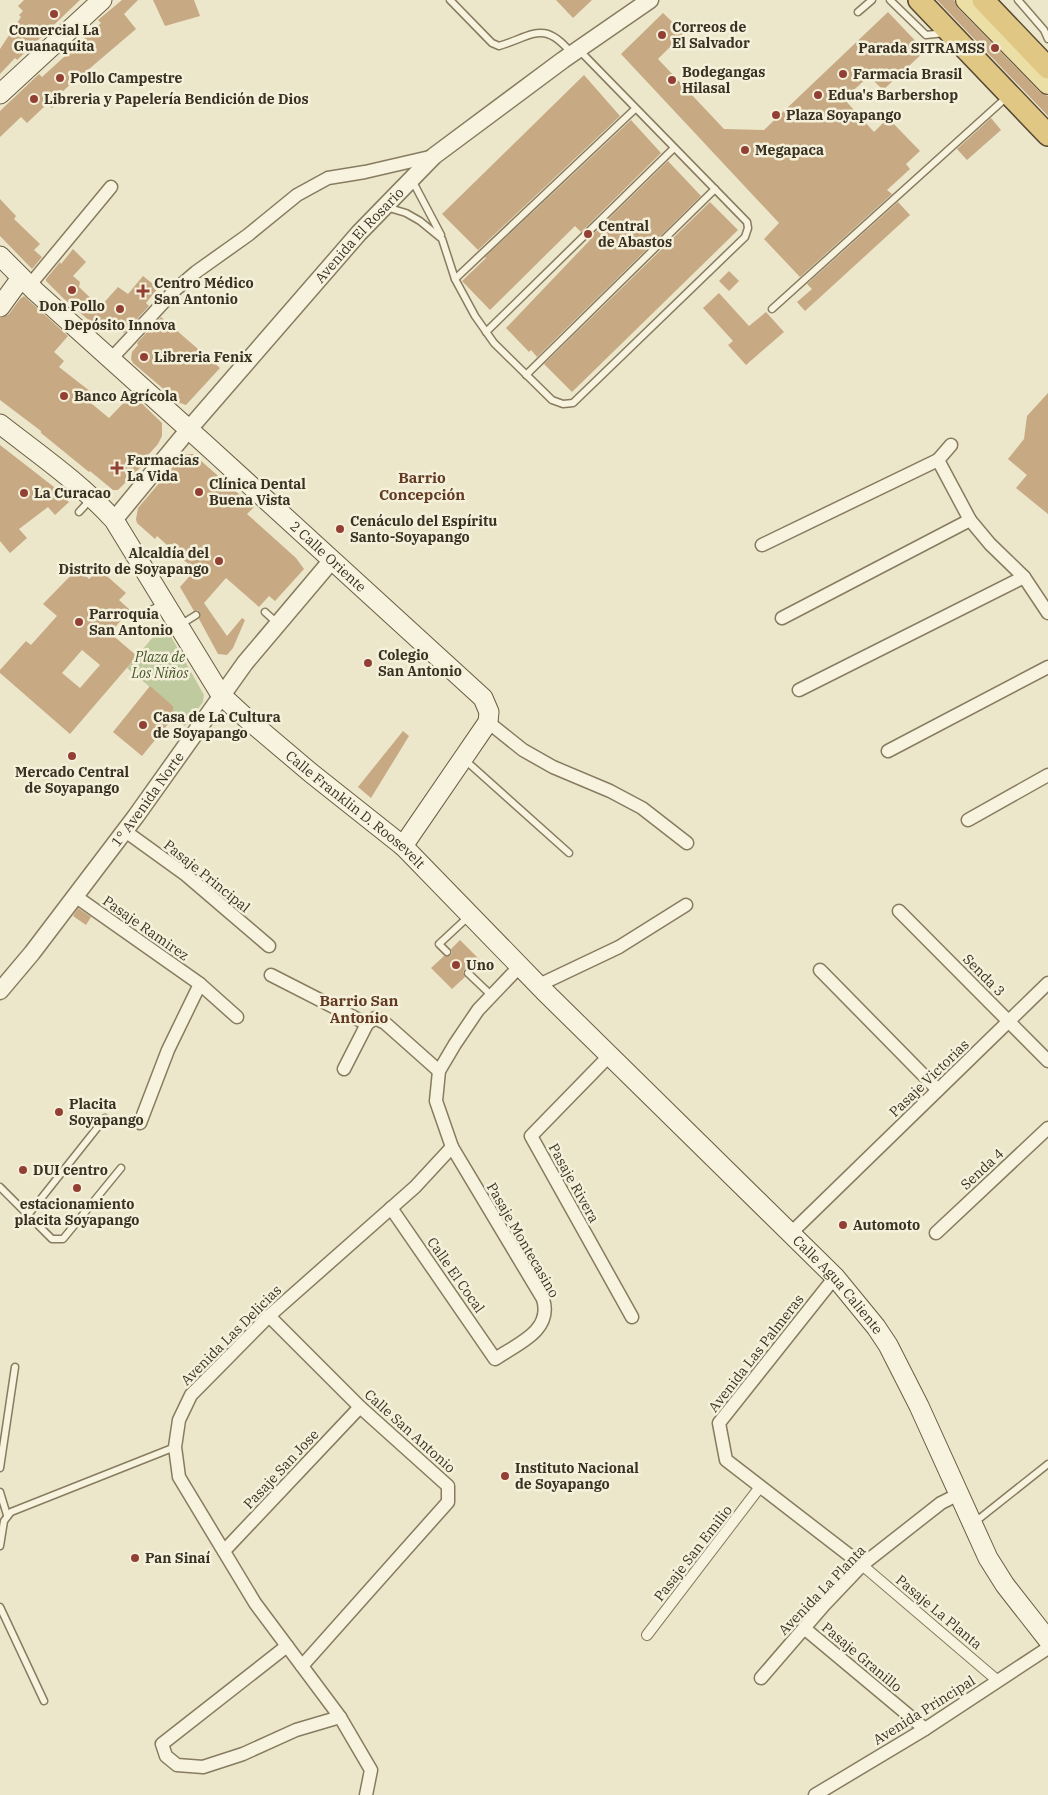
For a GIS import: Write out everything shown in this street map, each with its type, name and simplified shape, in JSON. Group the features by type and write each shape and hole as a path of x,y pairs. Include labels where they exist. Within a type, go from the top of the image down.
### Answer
{"highway":[{"path":"919,0 1048,135"},
{"path":"983,0 1045,52"}],"main road":[{"path":"0,94 102,0"},
{"path":"931,0 1048,120"},
{"path":"966,0 1048,84"},
{"name":"2 Calle Oriente","path":"0,256 78,337 111,359 483,698 489,712 488,722"},
{"path":"0,307 25,282"},
{"name":"Calle Franklin D. Roosevelt","path":"0,424 67,474 93,497 114,520 158,606 179,626 221,695 311,773 403,846 542,988"},
{"path":"403,846 488,722"},
{"name":"Calle Agua Caliente","path":"542,988 835,1277 876,1327 888,1345 919,1406 988,1558 1005,1585 1048,1640"}],"street":[{"name":"Avenida El Rosario","path":"114,520 189,429 359,233 434,156 575,52 650,0"},
{"path":"111,359 175,290 196,272 248,235 297,194 328,178 365,172 434,156"},
{"path":"25,282 111,187"},
{"path":"762,545 938,460 951,445"},
{"path":"938,460 970,520 990,544 1024,577 1048,613"},
{"path":"782,618 970,520"},
{"name":"1° Avenida Norte","path":"0,992 125,831 245,663 332,560"},
{"path":"799,690 1024,577"},
{"path":"888,751 1048,667"},
{"path":"488,722 524,750 553,767 610,791 642,808 687,843"},
{"path":"968,820 1048,774"},
{"name":"Pasaje Principal","path":"125,831 186,875 269,946"},
{"name":"Pasaje Ramirez","path":"75,896 200,984 237,1017"},
{"path":"542,988 619,947 686,905"},
{"name":"Senda 3","path":"899,911 1048,1061"},
{"path":"452,1147 436,1101 439,1071 473,1016 520,966"},
{"path":"820,970 938,1090"},
{"path":"271,975 366,1024"},
{"name":"Pasaje Victorias","path":"791,1233 1048,983"},
{"path":"140,1123 168,1050 200,984"},
{"path":"344,1069 366,1024 375,1018 385,1023 439,1071"},
{"name":"Pasaje Rivera","path":"610,1055 531,1136 632,1317"},
{"name":"Senda 4","path":"936,1233 1048,1128"},
{"name":"Avenida Las Delicias","path":"366,1795 371,1770 340,1717 255,1603 179,1478 175,1447 179,1420 191,1395 269,1316 415,1186 452,1147"},
{"name":"Pasaje Montecasino","path":"452,1147 543,1299 545,1306 545,1317 535,1332 495,1359"},
{"name":"Calle El Cocal","path":"391,1208 495,1359"},
{"name":"Avenida Las Palmeras","path":"835,1277 718,1423 726,1460 862,1565"},
{"name":"Calle San Antonio","path":"269,1316 360,1407 448,1486 448,1502 302,1666"},
{"name":"Pasaje San Jose","path":"224,1551 360,1407"},
{"name":"Pasaje San Emilio","path":"647,1635 760,1487"},
{"name":"Avenida La Planta","path":"761,1678 862,1565 941,1503 959,1494"},
{"name":"Pasaje La Planta","path":"862,1565 998,1681"},
{"name":"Pasaje Granillo","path":"804,1628 925,1729"},
{"path":"287,1646 162,1744 166,1756 177,1765 204,1767 243,1754 296,1730 340,1717"},
{"name":"Avenida Principal","path":"815,1795 925,1729 1048,1648"}],"lane":[{"path":"412,179 442,239 455,279 474,316 494,343 552,400 563,404 572,403 745,237 748,228 747,222 636,108 557,38 542,32 522,36 499,46 492,43 450,0"},
{"path":"858,12 872,0"},
{"path":"890,0 926,35 950,32"},
{"path":"1018,0 1044,30 1045,52"},
{"path":"772,309 1009,95"},
{"path":"455,279 636,108"},
{"path":"486,332 674,148"},
{"path":"526,374 715,189"},
{"path":"385,207 406,213 420,221 442,239"},
{"path":"79,512 93,497"},
{"path":"265,612 278,624"},
{"path":"179,626 196,614"},
{"path":"462,758 569,853"},
{"path":"447,952 439,944 470,914"},
{"path":"468,973 491,996"},
{"path":"28,1215 105,1118"},
{"path":"0,1187 52,1239 63,1240 120,1168"},
{"path":"0,1468 15,1367"},
{"path":"0,1546 4,1521 11,1512 175,1447"},
{"path":"973,1524 1048,1464"},
{"path":"0,1492 7,1515"},
{"path":"0,1607 44,1701"}],"green space":[{"name":"Plaza de Los Niños","path":"164,624 204,695 203,702 185,726 173,718 173,706 127,668"}],"building":[{"path":"24,0 80,0 17,60 15,58 0,74 0,49 21,17 19,15 23,11 18,6"},
{"path":"122,0 138,0 124,14 136,29 81,74 59,95 63,98 52,108 47,104 27,123 21,117 0,137 0,111 39,74 42,77 101,23 98,20"},
{"path":"153,0 194,0 200,16 165,26"},
{"path":"556,0 592,0 573,18"},
{"name":"Parada SITRAMSS","path":"937,0 954,0 958,8 1040,92 1048,96 1048,116"},
{"path":"888,12 925,51 883,90 869,76 844,99 874,132 888,118 920,151 906,164 910,169 887,190 892,194 800,277 764,239 779,223 621,54 663,13 684,33 658,59 724,129 764,130"},
{"path":"584,75 620,116 478,250 442,214"},
{"path":"991,118 1001,130 967,160 957,149"},
{"path":"631,120 661,153 581,232 575,226 490,310 462,281 485,257"},
{"path":"668,161 701,196 537,357 531,350 529,352 506,328 590,240 588,239"},
{"path":"0,199 16,216 14,219 40,244 34,250 42,257 32,269 0,236"},
{"path":"710,202 738,230 572,392 544,364"},
{"path":"898,202 910,215 805,311 797,302 812,289 807,284"},
{"path":"73,249 86,262 73,276 80,282 79,287 100,307 118,287 128,294 143,276 158,288 146,303 149,306 124,333 108,319 99,329 46,281 60,262 61,264"},
{"path":"729,271 739,281 729,291 719,281"},
{"path":"719,293 749,326 766,312 784,332 746,365 728,345 733,341 703,308"},
{"path":"24,296 68,336 54,352 64,361 59,367 91,392 86,399 109,418 132,394 162,423 162,436 158,444 141,463 143,465 118,490 113,490 89,472 41,433 41,431 0,400 0,318 9,314"},
{"path":"161,317 220,368 186,405 180,403 133,363 131,359 132,352 138,345 137,343"},
{"path":"1048,393 1048,514 1016,488 1027,475 1008,459 1024,439 1027,416"},
{"path":"0,445 54,487 69,502 55,515 48,507 19,529 27,538 10,553 0,541"},
{"path":"193,454 254,507 247,514 296,558 304,569 275,601 269,596 259,607 226,578 204,603 227,636 242,618 245,620 233,648 227,655 218,654 199,619 200,613 198,610 194,611 180,587 195,570 157,536 155,539 137,523 136,519 138,508 183,455"},
{"path":"78,568 89,579 99,569 126,593 119,600 130,610 110,633 137,656 70,734 0,673 0,670 26,641 31,645 57,616 43,604","holes":["82,650 100,665 80,688 62,673"]},
{"name":"Casa de La Cultura de Soyapango","path":"150,686 173,706 173,718 142,756 113,732"},
{"path":"403,731 409,736 371,798 358,787"},
{"path":"78,908 91,917 86,925 73,916"},
{"name":"Uno","path":"460,940 481,961 472,970 469,968 465,969 463,972 465,977 452,989 431,968 444,956 450,956 452,953 451,949"}],"place":[{"name":"Comercial La Guanaquita","path":"54,14"},
{"name":"Correos de El Salvador","path":"662,35"},
{"name":"Parada SITRAMSS","path":"995,48"},
{"name":"Farmacia Brasil","path":"843,74"},
{"name":"Pollo Campestre","path":"60,78"},
{"name":"Bodegangas Hilasal","path":"672,80"},
{"name":"Edua's Barbershop","path":"818,95"},
{"name":"Libreria y Papelería Bendición de Dios","path":"34,99"},
{"name":"Plaza Soyapango","path":"776,115"},
{"name":"Megapaca","path":"745,150"},
{"name":"Central de Abastos","path":"588,234"},
{"name":"Don Pollo","path":"72,290"},
{"name":"Centro Médico San Antonio","path":"143,291"},
{"name":"Depósito Innova","path":"120,309"},
{"name":"Libreria Fenix","path":"144,357"},
{"name":"Banco Agrícola","path":"64,396"},
{"name":"Farmacias La Vida","path":"117,468"},
{"name":"Clínica Dental Buena Vista","path":"199,492"},
{"name":"La Curacao","path":"24,493"},
{"name":"Cenáculo del Espíritu Santo-Soyapango","path":"340,529"},
{"name":"Alcaldía del Distrito de Soyapango","path":"219,561"},
{"name":"Parroquia San Antonio","path":"79,622"},
{"name":"Colegio San Antonio","path":"368,663"},
{"name":"Casa de La Cultura de Soyapango","path":"143,725"},
{"name":"Mercado Central de Soyapango","path":"72,756"},
{"name":"Uno","path":"456,965"},
{"name":"Placita Soyapango","path":"59,1112"},
{"name":"DUI centro","path":"23,1170"},
{"name":"estacionamiento placita Soyapango","path":"77,1188"},
{"name":"Automoto","path":"843,1225"},
{"name":"Instituto Nacional de Soyapango","path":"505,1476"},
{"name":"Pan Sinaí","path":"135,1558"}],"district":[{"name":"Barrio Concepción","path":"422,486"},
{"name":"Barrio San Antonio","path":"359,1008"}]}
